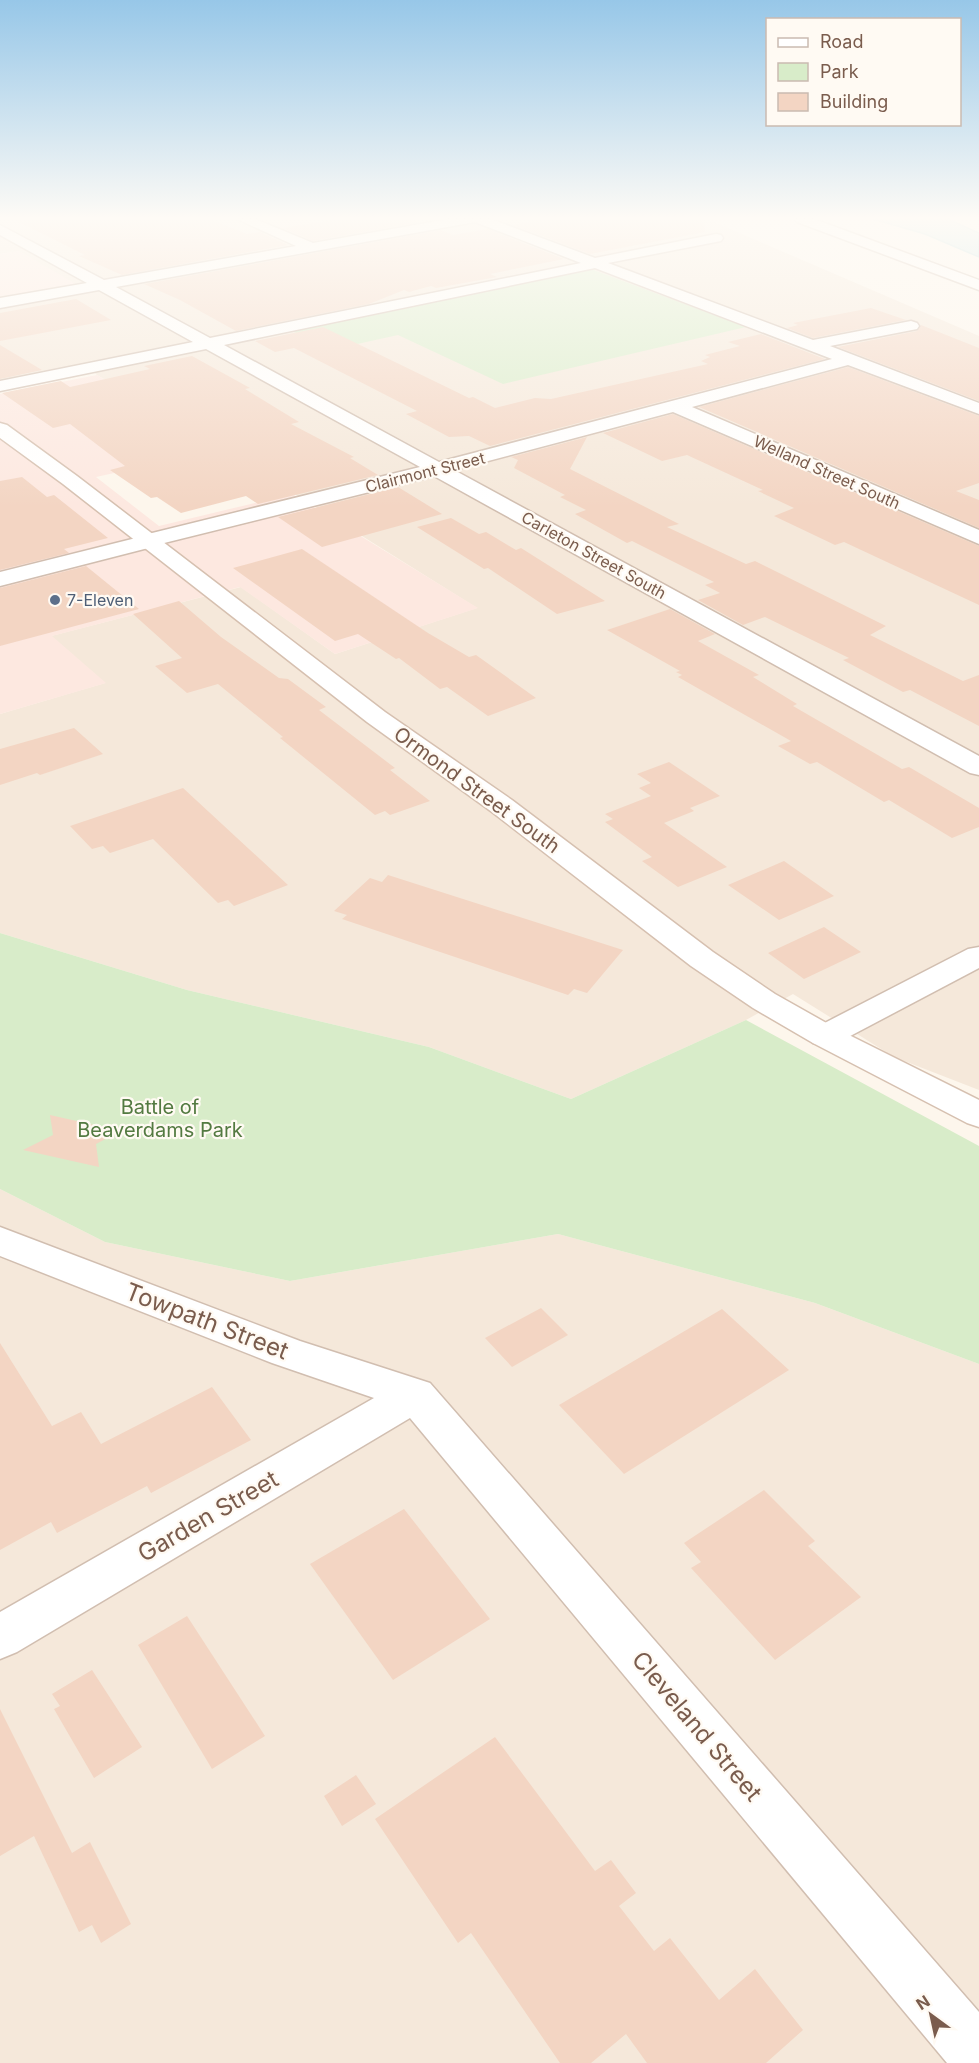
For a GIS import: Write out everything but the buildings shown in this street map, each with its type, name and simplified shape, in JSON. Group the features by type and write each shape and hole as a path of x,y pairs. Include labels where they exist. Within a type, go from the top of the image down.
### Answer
{"street":[{"name":"Carleton Street South","path":"158,315 979,767"},
{"path":"0,386 344,315"},
{"path":"734,315 979,409"},
{"path":"812,345 911,326"},
{"name":"Clairmont Street","path":"0,579 437,469 850,359"},
{"name":"Welland Street South","path":"675,406 979,538"},
{"name":"Ormond Street South","path":"0,429 376,717 502,806 702,959 764,1001 825,1036 979,1114"},
{"path":"825,1036 979,956"},
{"name":"Towpath Street","path":"0,1242 286,1352 416,1395"},
{"name":"Garden Street","path":"0,1637 416,1395"},
{"name":"Cleveland Street","path":"416,1395 979,2056"}],"shaded area":[{"path":"0,315 931,315 979,336 979,1090 894,1057 793,994 746,1020 571,1099 429,1047 187,990 0,933 0,714 105,683 51,636 241,587 335,654 477,608 223,449 97,375 87,365 0,383"},
{"path":"97,375 223,449 96,477 159,526 292,494 478,608 335,654 240,587 52,636 106,683 0,714 0,394"},
{"path":"0,1189 105,1242 290,1281 558,1234 815,1303 979,1364 979,2063 0,2063"}],"green space":[{"path":"368,315 715,315 746,327 503,384 398,335 330,350 292,331"},
{"name":"Battle of Beaverdams Park","path":"0,933 187,990 429,1047 571,1099 746,1020 979,1146 979,1364 815,1303 558,1234 290,1281 105,1242 0,1189"}],"place":[{"name":"7-Eleven","path":"55,600"}]}
